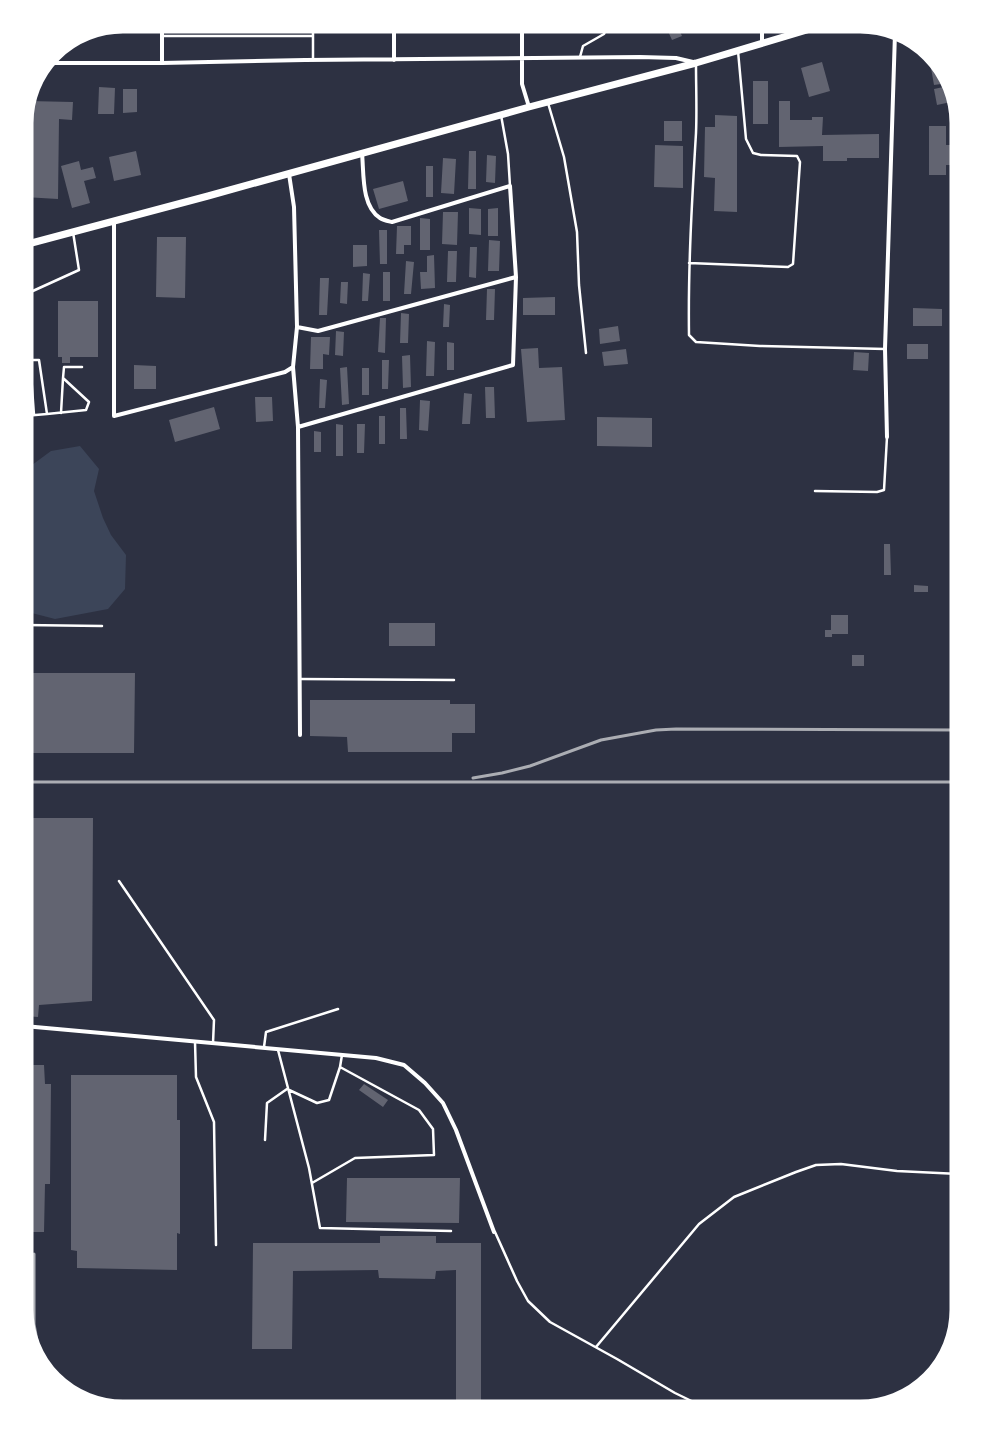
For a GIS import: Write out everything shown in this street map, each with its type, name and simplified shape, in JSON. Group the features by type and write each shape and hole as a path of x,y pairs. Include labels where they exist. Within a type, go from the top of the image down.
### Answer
{"street":[{"path":"162,31 162,63"},
{"path":"394,31 394,60"},
{"path":"522,31 522,84 529,107"},
{"path":"762,31 762,43"},
{"path":"31,243 696,63 803,31"},
{"path":"887,437 884,349 895,38"},
{"path":"53,63 676,58 696,63"},
{"path":"298,427 513,364 516,277 510,186 392,222 380,218 370,209 366,198 362,153"},
{"path":"289,174 294,207 297,327 293,367 298,427 300,735"},
{"path":"114,220 114,416 285,372 293,367"},
{"path":"297,327 318,330 516,277"},
{"path":"31,1027 376,1058 404,1064 424,1082 443,1103 456,1130 494,1232"}],"lane":[{"path":"313,31 313,60"},
{"path":"580,58 582,46 604,34 605,31"},
{"path":"162,36 313,36"},
{"path":"689,263 788,267 794,264 800,162 796,156 761,155 753,153 746,140 738,50"},
{"path":"696,63 696,132 689,263 689,335 696,342 760,346 884,349"},
{"path":"548,102 564,157 577,232 586,353"},
{"path":"501,115 508,154 510,186"},
{"path":"31,292 79,270 73,232"},
{"path":"31,360 39,360 47,414"},
{"path":"61,413 64,367 82,367"},
{"path":"31,374 34,415"},
{"path":"31,415 86,410 89,402 63,378"},
{"path":"815,491 877,492 884,490 887,437"},
{"path":"31,625 102,626"},
{"path":"299,679 454,680"},
{"path":"119,881 214,1020 213,1043"},
{"path":"264,1048 266,1032 338,1009"},
{"path":"195,1042 196,1077 214,1122 216,1245"},
{"path":"278,1049 312,1183 320,1228 451,1231"},
{"path":"287,1089 317,1103 329,1100 340,1067 342,1055"},
{"path":"312,1183 355,1158 434,1155 433,1129 419,1110 340,1067"},
{"path":"266,1140 267,1103 287,1089"},
{"path":"596,1347 699,1224 734,1197 816,1165 841,1164 896,1171 952,1174"},
{"path":"494,1232 528,1301 550,1322 596,1347 675,1394 693,1402"}],"shaded area":[{"path":"80,446 99,469 94,491 103,518 111,535 126,555 125,589 108,609 55,619 31,613 32,465 51,451"}],"building":[{"path":"352,31 369,31 369,32"},
{"path":"541,31 559,31 559,33 541,33"},
{"path":"668,31 680,31 682,36 672,40"},
{"path":"822,62 830,91 809,97 801,68"},
{"path":"931,68 933,68 943,84 934,85"},
{"path":"753,81 768,81 768,124 753,124"},
{"path":"99,87 115,88 114,114 98,114"},
{"path":"944,87 950,102 937,105 934,89"},
{"path":"123,89 137,89 137,112 123,113"},
{"path":"34,101 73,102 72,120 59,119 58,199 31,197 31,117"},
{"path":"779,101 790,101 790,120 812,120 812,117 823,117 822,135 879,134 879,158 847,158 847,161 823,161 823,146 779,147"},
{"path":"715,115 737,116 737,212 714,211 715,178 704,177 705,127 715,127"},
{"path":"664,121 682,121 682,141 664,141"},
{"path":"929,126 946,126 946,145 952,145 952,165 946,165 946,175 929,175"},
{"path":"655,145 683,146 683,188 654,187"},
{"path":"136,151 141,175 114,181 109,157"},
{"path":"469,151 476,151 476,189 468,189"},
{"path":"487,155 496,156 495,183 486,182"},
{"path":"443,158 456,159 454,194 441,193"},
{"path":"79,161 81,170 93,167 96,178 84,181 90,203 72,208 61,166"},
{"path":"426,166 433,166 433,197 426,197"},
{"path":"403,181 408,201 379,209 373,189"},
{"path":"469,208 481,209 481,235 469,234"},
{"path":"498,208 498,236 488,236 488,209"},
{"path":"443,212 458,212 457,245 442,244"},
{"path":"420,218 430,219 430,250 420,250"},
{"path":"397,226 411,226 411,245 404,245 404,254 396,254"},
{"path":"379,230 387,230 387,264 380,264"},
{"path":"157,237 186,237 185,298 156,297"},
{"path":"489,240 500,241 499,271 488,271"},
{"path":"353,245 367,245 367,266 353,267"},
{"path":"470,247 477,247 476,278 469,277"},
{"path":"448,251 457,251 456,282 447,282"},
{"path":"434,255 435,288 421,289 420,272 427,272 427,256"},
{"path":"406,261 414,262 411,294 404,294"},
{"path":"383,272 390,272 390,301 383,301"},
{"path":"363,273 370,274 368,301 362,301"},
{"path":"320,278 329,278 327,315 319,315"},
{"path":"341,282 348,282 347,304 340,303"},
{"path":"487,289 495,289 494,320 486,320"},
{"path":"555,297 555,315 523,315 523,298"},
{"path":"58,301 98,301 98,357 70,357 70,363 62,363 62,357 58,357"},
{"path":"444,304 450,305 449,327 443,327"},
{"path":"913,308 942,309 942,326 913,326"},
{"path":"401,313 409,314 408,343 400,343"},
{"path":"380,318 386,318 385,353 378,352"},
{"path":"618,326 620,341 600,344 599,329"},
{"path":"336,331 344,332 343,356 335,355"},
{"path":"311,337 330,337 329,355 323,354 323,369 310,369"},
{"path":"427,341 435,342 434,376 426,376"},
{"path":"447,342 454,343 454,370 447,370"},
{"path":"907,344 928,344 928,359 907,359"},
{"path":"538,348 539,368 562,367 565,420 527,422 521,349"},
{"path":"626,349 628,364 604,366 602,352"},
{"path":"854,352 869,353 868,371 853,370"},
{"path":"410,355 411,387 403,388 402,356"},
{"path":"382,360 389,360 388,389 382,389"},
{"path":"134,365 156,366 156,389 134,389"},
{"path":"347,367 349,404 342,405 340,368"},
{"path":"362,368 369,368 369,395 362,395"},
{"path":"320,379 327,380 325,408 319,408"},
{"path":"485,387 494,387 495,418 486,418"},
{"path":"464,393 472,394 470,424 462,424"},
{"path":"255,397 272,397 273,421 256,422"},
{"path":"420,400 430,401 428,431 419,430"},
{"path":"214,407 220,429 175,442 169,420"},
{"path":"400,408 406,408 407,439 400,439"},
{"path":"379,416 385,416 385,444 379,444"},
{"path":"597,417 652,418 652,447 597,446"},
{"path":"336,424 343,425 343,456 336,456"},
{"path":"357,424 365,424 364,453 357,453"},
{"path":"314,431 321,432 321,452 314,452"},
{"path":"884,544 890,544 891,575 884,575"},
{"path":"914,585 928,586 928,592 914,592"},
{"path":"831,615 848,615 848,634 832,634 832,637 825,637 825,630 831,630"},
{"path":"389,623 435,623 435,646 389,646"},
{"path":"852,655 864,655 864,666 852,666"},
{"path":"31,673 135,673 134,753 31,753"},
{"path":"310,700 450,700 450,704 475,704 475,733 452,733 452,752 348,752 347,737 310,736"},
{"path":"31,818 93,818 92,1001 39,1005 38,1017 31,1016"},
{"path":"31,1065 44,1065 45,1084 51,1084 50,1184 45,1184 44,1232 31,1232"},
{"path":"71,1075 177,1075 177,1120 180,1120 180,1234 177,1233 177,1270 77,1268 77,1251 71,1250"},
{"path":"364,1084 388,1100 383,1107 359,1090"},
{"path":"347,1178 460,1178 459,1223 346,1222"},
{"path":"380,1236 436,1236 436,1243 481,1243 481,1402 456,1402 456,1270 436,1271 435,1279 379,1278 378,1270 293,1271 292,1349 252,1349 253,1243 380,1243"}],"railway":[{"path":"473,778 530,766 601,740 656,730 952,730"},
{"path":"31,782 952,782"},
{"path":"34,1254 34,1324 38,1344"}]}
